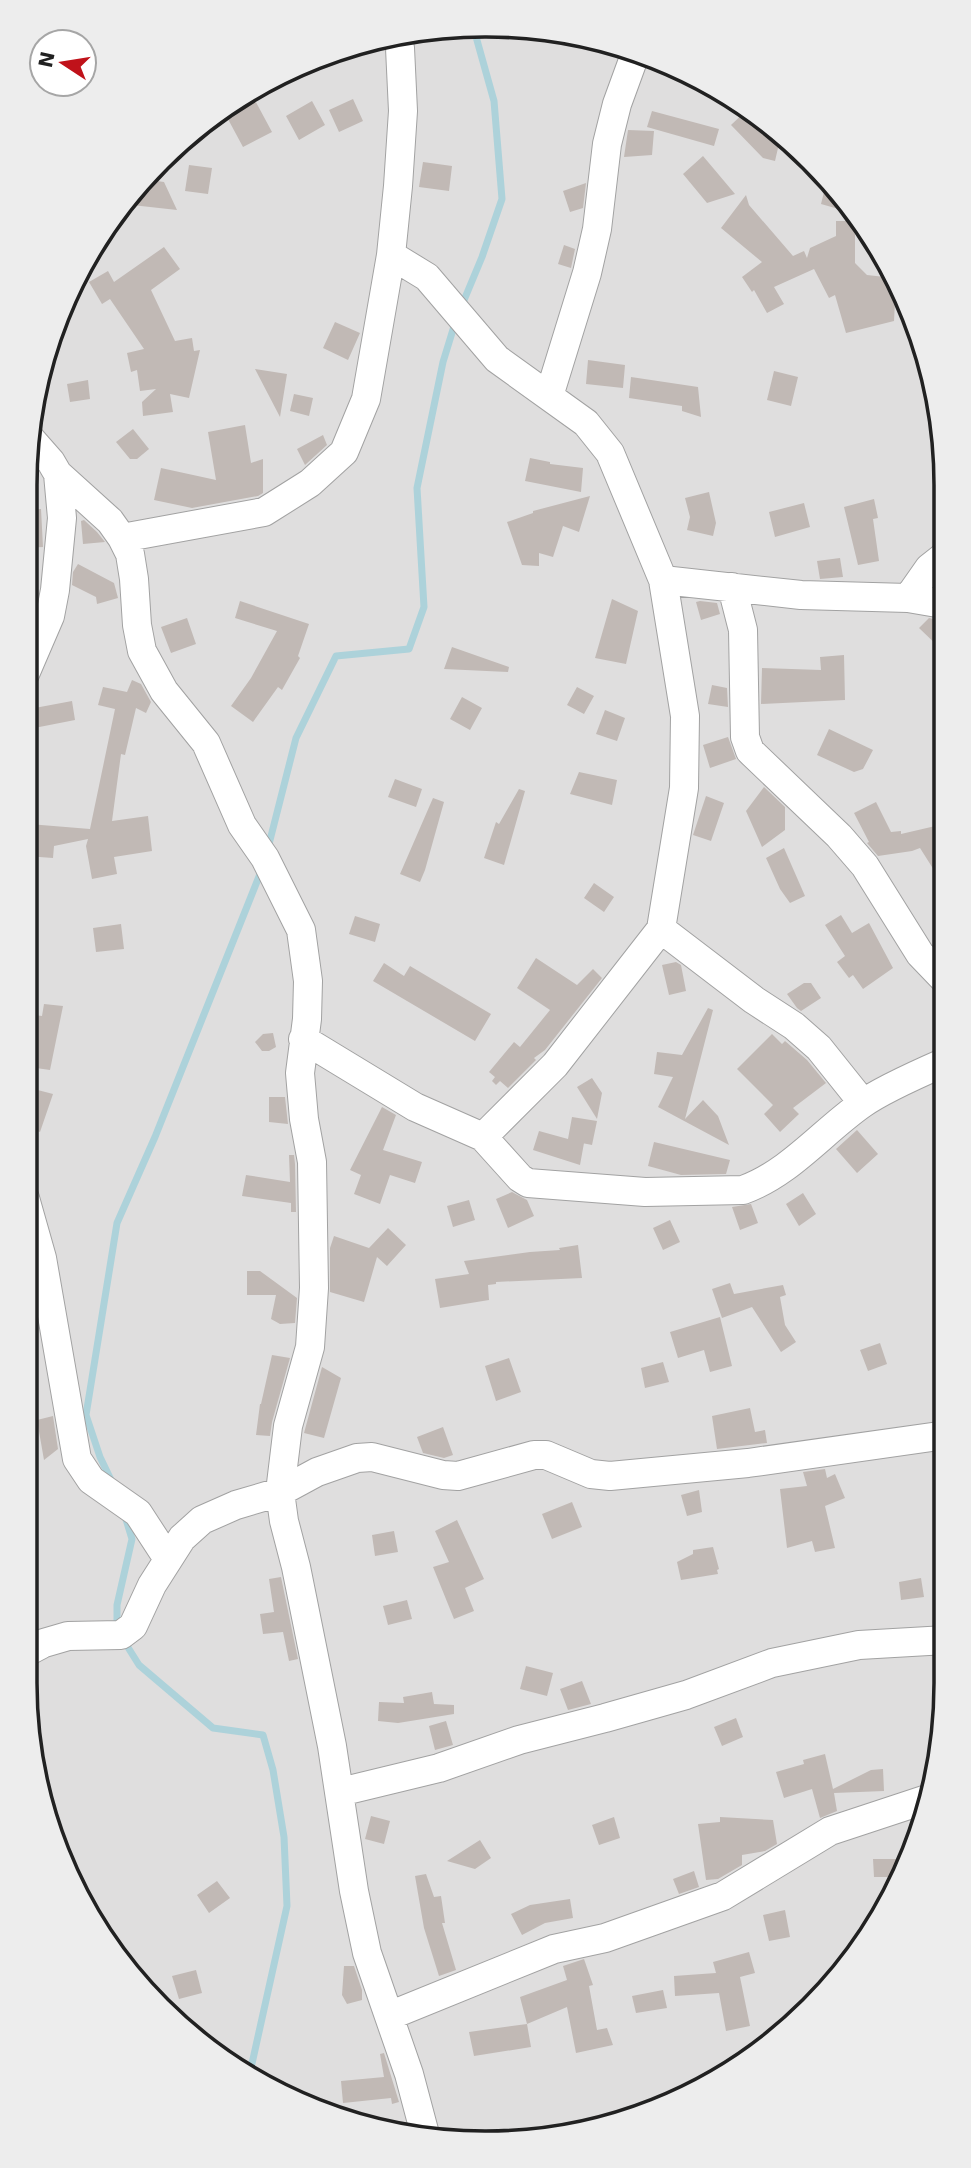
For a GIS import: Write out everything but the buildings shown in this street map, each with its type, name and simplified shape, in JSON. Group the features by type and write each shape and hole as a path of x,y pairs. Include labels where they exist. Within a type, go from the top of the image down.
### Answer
{"street":[{"path":"122,538 264,512 310,483 344,452 366,399 391,255 403,111 399,45"},
{"path":"549,396 587,273 597,229 607,144 617,104 632,62"},
{"path":"391,255 427,277 497,359 586,423 610,453 663,580 685,716 684,789 661,929 555,1065 483,1137"},
{"path":"39,448 58,474 110,521 122,538 130,554 136,625 142,651 164,691 206,743 242,825 265,858 301,930 308,981 307,1019 300,1073 304,1119 312,1162 314,1288 310,1347 288,1426 280,1492 330,1734 354,1891 367,1953 409,2074 423,2126"},
{"path":"37,645 50,616 55,590 62,517 58,474"},
{"path":"908,598 934,564"},
{"path":"663,580 801,595 908,598 934,602"},
{"path":"732,587 743,631 746,737 750,751 839,836 865,866 920,954 934,969"},
{"path":"661,929 754,1000 794,1026 818,1048 863,1103"},
{"path":"303,1039 415,1107 483,1137 520,1178 528,1183 645,1192 743,1190 755,1185 794,1161 863,1103 934,1067"},
{"path":"37,1241 77,1459 91,1480 138,1513 168,1559"},
{"path":"37,1646 68,1636 121,1634 133,1626 152,1585 182,1538 202,1520 280,1492 317,1472 357,1458 372,1457 443,1475 458,1476 534,1455 546,1455 591,1474 610,1476 748,1463 934,1437"},
{"path":"340,1793 439,1768 519,1740 685,1695 772,1663 859,1645 934,1641"},
{"path":"389,2016 554,1949 605,1938 723,1896 830,1830 918,1802"}],"shaded area":[{"path":"456,38 544,41 573,45 630,61 684,83 735,112 781,148 823,190 859,236 888,287 910,341 926,398 934,486 934,1682 926,1770 910,1827 888,1881 842,1956 803,2000 759,2039 735,2056 657,2097 573,2123 486,2131 427,2127 369,2116 287,2085 212,2039 168,2000 129,1956 83,1881 52,1799 45,1770 38,1712 37,486 45,398 61,341 97,261 129,212 148,190 168,168 212,129 287,83 369,52 398,45"}],"waterway":[{"path":"462,305 502,199 494,101 476,37"},
{"path":"268,848 296,738 336,656 409,649 424,607 417,488 443,362 455,323"},
{"path":"112,1482 100,1457 86,1415 117,1223 155,1137 262,869"},
{"path":"117,1628 117,1605 132,1539 125,1516"},
{"path":"124,1641 139,1665 213,1728 263,1735 273,1770 284,1837 287,1906 252,2065"}]}
